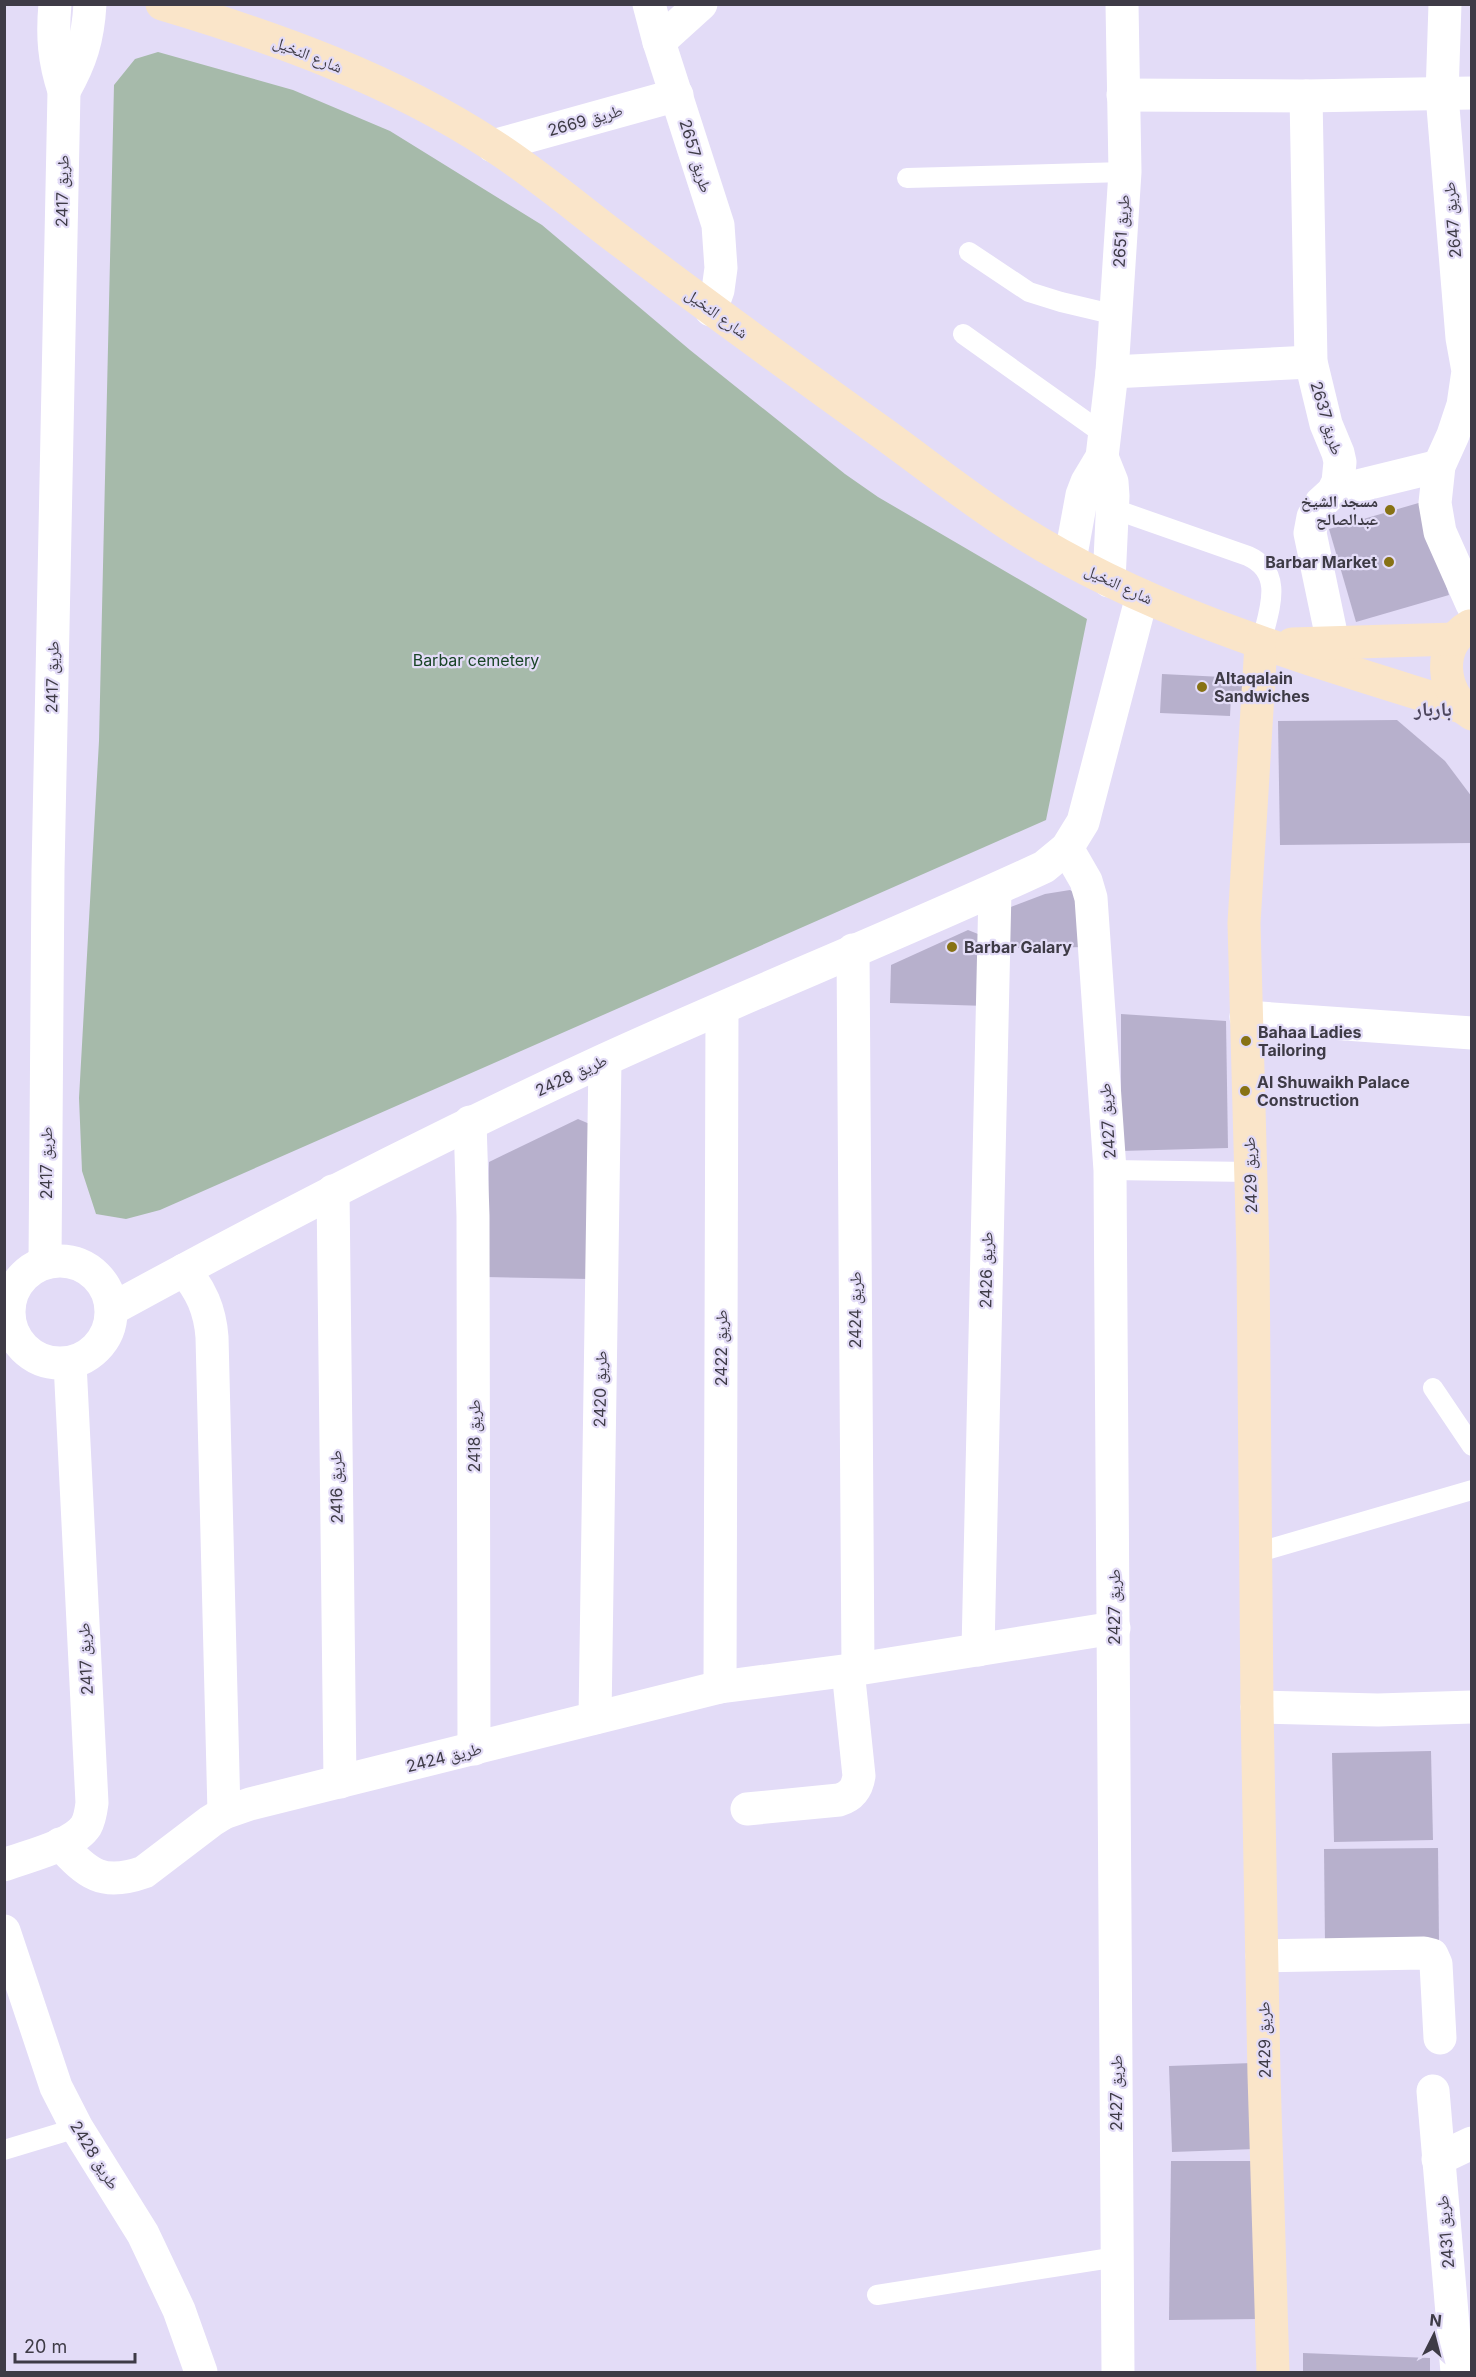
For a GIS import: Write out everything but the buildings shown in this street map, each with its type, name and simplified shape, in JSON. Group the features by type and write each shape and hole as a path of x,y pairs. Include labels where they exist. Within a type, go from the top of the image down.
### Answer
{"street":[{"name":"طريق 2417","path":"45,1263 48,859 64,91 56,68 52,44 55,4"},
{"name":"طريق 2417","path":"64,91 85,47 90,4"},
{"name":"شارع النخيل","path":"162,4 232,25 370,80 428,108 493,146 711,310 1017,530 1070,560 1142,596 1262,644 1467,710"},
{"name":"طريق 2657","path":"649,4 718,225 721,268 718,290 711,310"},
{"path":"659,42 701,4"},
{"name":"طريق 2651","path":"1109,581 1114,509 1112,482 1104,446 1112,372 1125,172 1122,4"},
{"name":"طريق 2647","path":"1445,4 1457,94 1468,370 1463,405 1439,466 1435,503 1440,532 1472,604"},
{"name":"طريق 2669","path":"493,146 677,94"},
{"path":"1123,95 1457,94"},
{"name":"طريق 2637","path":"1306,96 1311,362 1326,424 1340,462 1338,482 1313,517 1310,533 1333,643"},
{"name":"طريق 2637","path":"1112,372 1311,362"},
{"name":"طريق 2651","path":"1070,560 1082,495 1104,446"},
{"path":"1333,492 1439,466"},
{"path":"1055,858 1083,822 1088,807 1142,596"},
{"name":"شارع النخيل","path":"1262,644 1333,643 1463,632"},
{"path":"1463,632 1448,652 1446,667 1453,696 1467,710"},
{"name":"طريق 2429","path":"1262,644 1244,923 1250,1172 1257,1707 1273,2373"},
{"name":"طريق 2428","path":"111,1309 333,1191 470,1122 852,950 995,890 1055,858"},
{"name":"طريق 2427","path":"1055,858 1086,880 1091,898 1110,1170 1118,2373"},
{"name":"طريق 2426","path":"978,1650 995,890"},
{"name":"طريق 2424","path":"852,950 853,1670"},
{"name":"طريق 2422","path":"720,1688 722,1009"},
{"path":"1246,1017 1472,1033"},
{"name":"طريق 2420","path":"595,1718 605,1060"},
{"name":"طريق 2418","path":"470,1122 473,1216 474,1749"},
{"name":"طريق 2416","path":"333,1191 340,1782"},
{"path":"68,1262 89,1270 101,1280 108,1294 111,1309 111,1324 96,1349 84,1358 70,1363 42,1360 29,1353 8,1334 11,1298 18,1282 30,1270 45,1263 68,1262"},
{"path":"184,1270 196,1284 205,1300 211,1318 224,1813"},
{"name":"طريق 2417","path":"4,1865 71,1840 87,1824 92,1803 70,1363"},
{"name":"طريق 2424","path":"60,1844 85,1870 114,1879 130,1877 144,1872 224,1813 250,1804 720,1688 853,1670 1114,1628"},
{"path":"747,1809 839,1800 851,1794 855,1789 859,1776 853,1670"},
{"path":"1257,1707 1378,1710 1472,1707"},
{"name":"طريق 2428","path":"4,1930 56,2087 77,2128 122,2198 157,2262 179,2310 201,2373"},
{"path":"1262,1956 1425,1953 1432,1955 1436,1964 1440,2038"},
{"name":"طريق 2431","path":"1433,2091 1457,2373"},
{"path":"1438,2159 1472,2142"}],"lane":[{"path":"907,178 1125,172"},
{"path":"969,252 1029,292 1116,315"},
{"path":"963,334 1104,446"},
{"path":"1114,509 1248,556 1266,567 1271,577 1272,588 1262,644"},
{"path":"1110,1170 1250,1172"},
{"path":"1433,1388 1472,1446"},
{"path":"1256,1553 1472,1490"},
{"path":"4,2150 77,2128"},
{"path":"877,2295 1117,2257"}],"green space":[{"name":"Barbar cemetery","path":"158,52 293,90 390,131 542,225 690,350 845,474 878,497 1087,619 1046,820 160,1210 126,1219 96,1214 82,1171 79,1098 99,741 114,85 135,59"}],"place":[{"name":"مسجد الشيخ عبدالصالح","path":"1390,510"},
{"name":"Barbar Market","path":"1389,562"},
{"name":"Altaqalain Sandwiches","path":"1202,687"},
{"name":"Barbar Galary","path":"952,947"},
{"name":"Bahaa Ladies Tailoring","path":"1246,1041"},
{"name":"Al Shuwaikh Palace Construction","path":"1245,1091"}],"district":[{"name":"باربار","path":"1433,709"}]}
